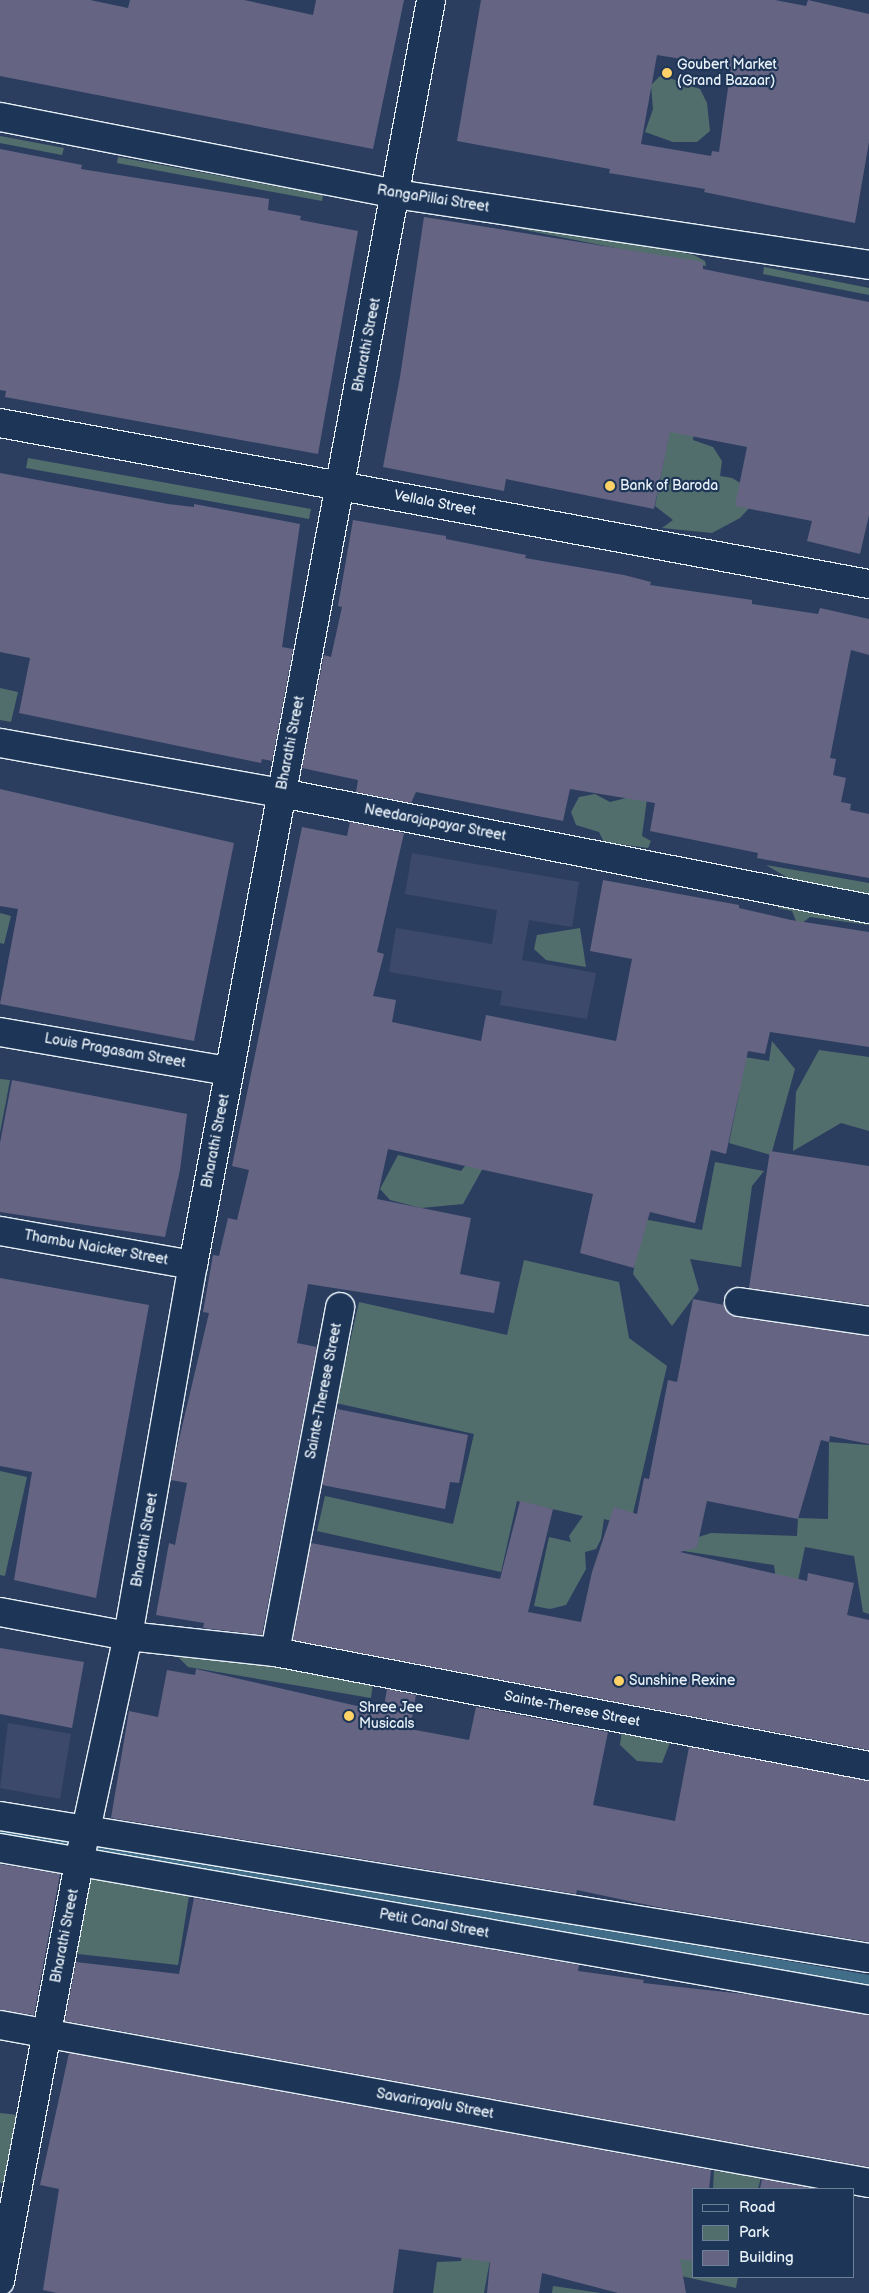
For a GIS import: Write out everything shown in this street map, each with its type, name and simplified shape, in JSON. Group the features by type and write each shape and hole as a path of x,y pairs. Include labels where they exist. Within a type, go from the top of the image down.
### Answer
{"street":[{"name":"Bharathi Street","path":"0,2281 83,1846 128,1636 193,1265 431,0"},
{"name":"RangaPillai Street","path":"0,117 395,194 869,265"},
{"name":"Vellala Street","path":"0,423 869,584"},
{"name":"Needarajapayar Street","path":"0,743 282,793 869,909"},
{"name":"Louis Pragasam Street","path":"0,1032 229,1071"},
{"name":"Thambu Naicker Street","path":"0,1231 193,1265"},
{"path":"738,1302 869,1322"},
{"name":"Sainte-Therese Street","path":"275,1652 340,1306"},
{"name":"Sainte-Therese Street","path":"0,1612 128,1636 275,1652 869,1766"},
{"name":"Petit Canal Street","path":"0,1816 83,1846 869,2000"},
{"name":"Petit Canal Street","path":"0,1848 83,1846 869,1958"},
{"name":"Savarirayalu Street","path":"0,2025 869,2183"}],"shaded area":[{"path":"412,853 579,882 572,927 529,920 522,960 596,973 587,1019 500,1005 502,991 389,972 396,928 492,944 497,910 405,894"},
{"path":"8,1723 71,1734 60,1799 0,1788"}],"green space":[{"path":"661,75 700,89 707,103 710,131 697,142 673,142 645,132 653,109 651,85"},
{"path":"0,136 64,148 62,155 0,143"},
{"path":"118,157 323,195 322,201 117,163"},
{"path":"510,227 598,235 694,255 705,261 706,266"},
{"path":"764,267 869,288 869,295 763,274"},
{"path":"697,401 693,440 713,447 722,461 720,476 732,478 747,487 753,504 740,518 712,533 662,528 673,520 655,506 671,424"},
{"path":"28,458 311,509 309,519 26,468"},
{"path":"0,688 18,692 11,722 0,720"},
{"path":"639,783 647,799 642,836 651,841 648,848 604,842 599,832 576,825 571,812 579,797 595,794 610,802 626,798"},
{"path":"766,865 869,883 869,894 788,878"},
{"path":"781,895 869,912 869,925 810,917 798,926 792,911 778,908"},
{"path":"0,913 11,916 4,944 0,943"},
{"path":"580,928 586,967 546,960 534,949 537,935"},
{"path":"772,1041 795,1069 771,1155 729,1143 739,1093 714,1052 769,1061"},
{"path":"819,1050 869,1057 869,1131 841,1123 793,1151 796,1092"},
{"path":"0,1079 10,1080 0,1133"},
{"path":"398,1155 461,1171 474,1155 483,1168 463,1204 421,1208 390,1200 380,1189"},
{"path":"715,1162 764,1171 752,1186 741,1267 690,1259 699,1290 672,1326 633,1274 643,1219 702,1230"},
{"path":"524,1260 619,1282 629,1338 667,1366 630,1526 604,1519 601,1539 596,1549 585,1552 586,1569 566,1605 550,1609 534,1606 549,1537 571,1542 569,1536 583,1516 517,1501 501,1572 317,1531 325,1496 453,1524 474,1434 336,1403 359,1302 507,1335"},
{"path":"829,1442 869,1445 869,1614 863,1612 854,1556 805,1547 795,1595 778,1597 774,1565 664,1548 711,1533 797,1536 798,1518 828,1519"},
{"path":"0,1471 27,1477 5,1576 0,1575"},
{"path":"168,1647 373,1682 371,1698 188,1667"},
{"path":"622,1730 673,1735 662,1763 637,1761 620,1745"},
{"path":"86,1869 190,1889 178,1965 69,1953"},
{"path":"0,2113 27,2116 14,2183 0,2183"},
{"path":"714,2171 761,2177 758,2188 713,2188"},
{"path":"466,2239 493,2243 484,2293 433,2293 437,2262 461,2261"},
{"path":"668,2247 692,2250 692,2278 738,2278 736,2288 667,2273"},
{"path":"553,2286 601,2293 552,2293"}],"building":[{"path":"0,0 90,0 128,8 130,0 244,0 313,15 316,0 404,0 373,149 0,76"},
{"name":"Goubert Market (Grand Bazaar)","path":"481,0 775,0 806,6 808,0 869,14 869,142 855,223 704,192 705,189 609,173 610,169 457,141","holes":["657,55 731,67 719,152 712,151 711,156 641,144"]},
{"path":"0,149 82,165 81,169 269,199 268,210 301,216 300,220 358,231 318,454 5,397 6,391 0,390"},
{"path":"424,217 703,262 703,269 869,302 869,515 860,554 807,541 812,521 735,506 747,447 670,432 654,509 506,479 504,491 383,467 400,377"},
{"path":"0,473 168,504 194,507 194,504 300,524 282,647 293,649 272,761 262,759 261,763 19,713 30,658 0,652"},
{"path":"353,520 446,536 446,539 526,555 525,558 624,575 651,582 650,585 752,600 752,604 818,614 820,608 869,619 869,655 851,650 830,758 836,759 833,775 846,778 841,802 851,804 850,810 869,814 869,878 757,858 758,853 650,831 655,803 570,789 563,821 416,792 411,803 356,792 358,780 302,768 324,655 331,657 342,607 338,606"},
{"path":"0,789 234,843 194,1041 0,1004 18,909 0,906"},
{"path":"350,822 404,833 377,952 384,954 373,996 396,1000 392,1022 481,1041 486,1015 616,1041 632,959 590,951 603,880 739,905 739,908 791,920 869,932 869,1047 770,1032 765,1054 748,1051 726,1154 711,1150 695,1223 650,1212 634,1268 580,1253 593,1194 388,1149 377,1199 471,1218 460,1274 500,1282 494,1313 308,1284 297,1343 317,1347 262,1635 203,1628 204,1623 156,1615 169,1543 175,1545 187,1483 171,1480 176,1452 209,1313 203,1312 213,1255 219,1256 228,1218 237,1220 249,1170 232,1166 302,827 347,836"},
{"path":"12,1080 187,1114 180,1170 165,1237 0,1212 0,1143"},
{"path":"770,1151 869,1166 869,1305 749,1288"},
{"path":"0,1278 149,1305 96,1598 14,1580 32,1472 0,1466"},
{"path":"693,1299 724,1305 729,1314 737,1317 869,1336 869,1444 830,1436 829,1442 821,1440 798,1519 707,1501 697,1547 680,1552 807,1581 808,1573 854,1583 847,1615 869,1620 869,1750 293,1640 311,1543 500,1579 520,1501 553,1509 528,1612 581,1622 592,1572 614,1507 637,1514 644,1478 649,1479 668,1380 677,1382"},
{"path":"337,1409 468,1435 459,1483 450,1482 445,1509 322,1485"},
{"path":"0,1648 84,1662 72,1728 0,1714"},
{"path":"196,1669 383,1712 387,1689 416,1695 410,1729 469,1740 476,1707 608,1732 593,1805 675,1821 689,1747 869,1781 869,1942 662,1908 577,1890 576,1894 111,1818 129,1711 158,1717 167,1670 195,1675"},
{"path":"0,1864 60,1874 34,2015 0,2010"},
{"path":"194,1898 579,1965 578,1971 644,1980 643,1983 744,1994 869,2015 869,2167 65,2021 76,1962 179,1974"},
{"path":"69,2053 711,2170 709,2188 692,2188 692,2261 680,2259 686,2293 618,2293 542,2273 539,2293 487,2293 490,2262 399,2249 393,2293 57,2293 43,2290 59,2189 40,2185"},
{"path":"762,2179 811,2188 760,2188"}],"waterway":[{"path":"0,1831 869,1980"}],"place":[{"name":"Goubert Market (Grand Bazaar)","path":"667,73"},
{"name":"Bank of Baroda","path":"610,486"},
{"name":"Sunshine Rexine","path":"619,1681"},
{"name":"Shree Jee Musicals","path":"349,1716"}]}
